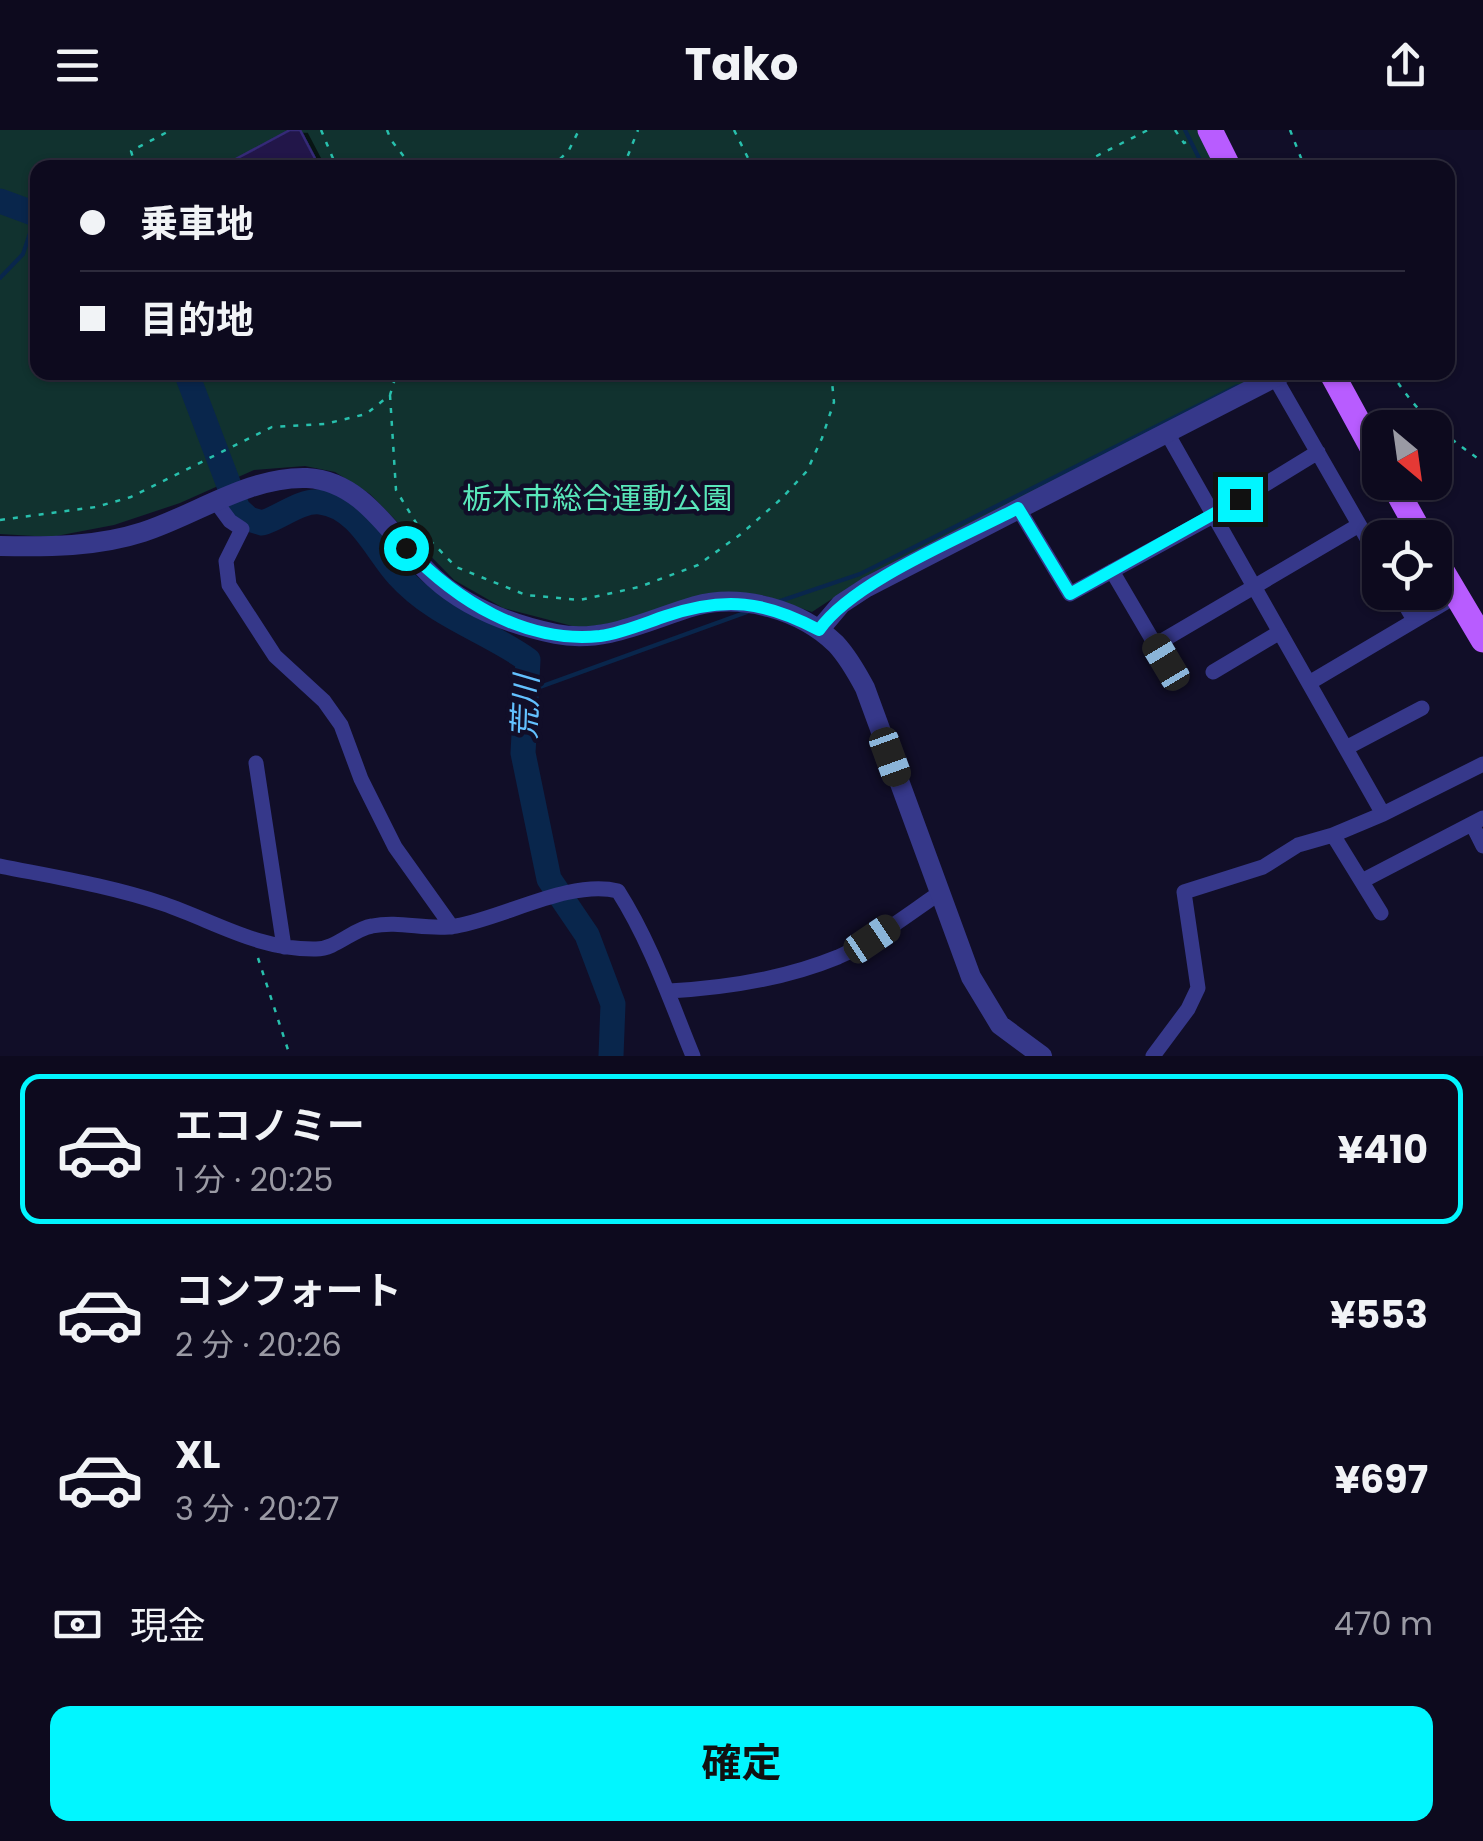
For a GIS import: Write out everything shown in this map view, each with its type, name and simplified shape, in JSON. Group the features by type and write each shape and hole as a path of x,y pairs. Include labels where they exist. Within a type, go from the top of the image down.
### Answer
{"main road":[{"path":"1210,130 1224,160"},
{"path":"1335,380 1362,429"},
{"path":"1452,589 1483,640"}],"street":[{"path":"819,630 841,604 867,586 1270,380"},
{"path":"1282,380 1362,529"},
{"path":"1167,434 1383,814"},
{"path":"1018,508 1070,594 1318,452"},
{"path":"0,546 58,547 124,537 177,521 274,481 305,478 330,481 356,494 435,579 470,604 548,633 602,636 701,605 758,604 788,613 838,646 865,688 970,977 1000,1025 1042,1056"},
{"path":"216,502 242,530 226,561 229,584 274,656 324,700 341,725 360,779 395,847 452,927"},
{"path":"1155,645 1359,524"},
{"path":"1112,572 1176,680"},
{"path":"1309,684 1456,596"},
{"path":"1408,610 1414,620"},
{"path":"1213,672 1280,632"},
{"path":"1346,748 1422,708"},
{"path":"256,763 284,947"},
{"path":"1153,1056 1188,1009 1198,988 1184,892 1262,867 1298,845 1383,814 1483,764"},
{"path":"1362,881 1478,821 1483,846"},
{"path":"1333,835 1381,912"},
{"path":"0,866 167,905 254,942 322,950 369,926 452,927 578,891 602,887 618,891 669,991 694,1056"},
{"path":"669,991 788,972 837,957 872,939 938,894"}],"path":[{"path":"134,160 132,151 172,130"},
{"path":"321,130 333,160"},
{"path":"387,130 407,160"},
{"path":"559,160 579,130"},
{"path":"626,160 638,130"},
{"path":"734,130 749,160"},
{"path":"1088,160 1148,130"},
{"path":"1290,130 1302,160"},
{"path":"395,380 390,395 396,490 421,531 456,567 526,595 580,600 639,587 698,565 741,534 807,471 834,402 832,380"},
{"path":"1396,380 1411,404 1430,423 1483,462"},
{"path":"0,520 96,507 131,497 272,427 325,424 366,414 390,395"},
{"path":"254,942 290,1056"}],"green space":[{"name":"栃木市総合運動公園","path":"0,130 1198,130 1213,160 30,160 30,380 1259,380 859,581 812,612 765,596 735,592 625,621 580,628 503,608 454,580 370,494 335,472 305,466 254,470 180,503 114,525 51,537 0,534"}],"building":[{"path":"290,130 300,130 316,160 234,160"}],"waterway":[{"path":"1185,130 1200,160"},
{"name":"荒川","path":"0,201 30,212"},
{"path":"0,278 23,254 30,233"},
{"name":"荒川","path":"189,380 238,509 249,519 262,523 313,502 333,505 356,521 412,589 528,660 523,753 549,879 587,935 613,1004 611,1056"},
{"path":"780,601 860,574 1237,386"},
{"path":"526,692 747,612"}],"route":[{"path":"406,548 435,579 470,604 533,630 564,636 602,636 701,605 726,603 758,604 788,613 819,630 841,604 867,586 1018,508 1070,594 1240,499"}]}
